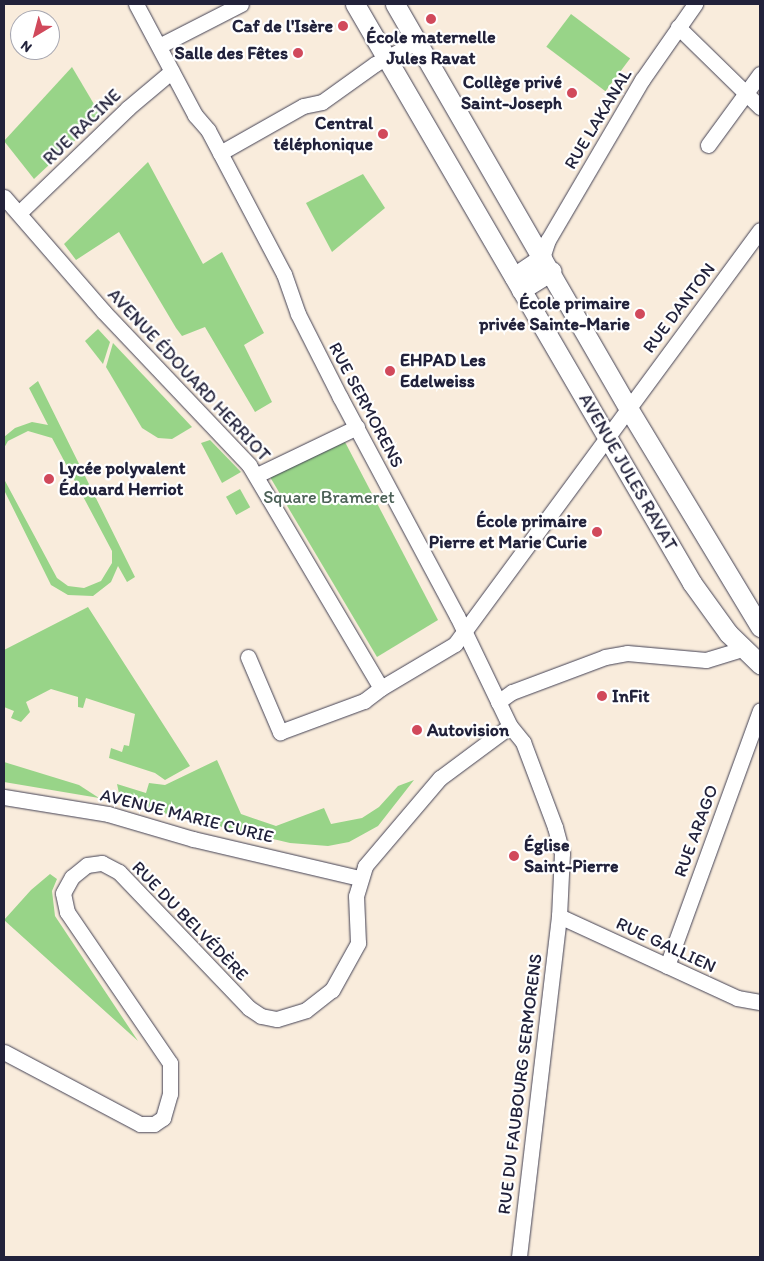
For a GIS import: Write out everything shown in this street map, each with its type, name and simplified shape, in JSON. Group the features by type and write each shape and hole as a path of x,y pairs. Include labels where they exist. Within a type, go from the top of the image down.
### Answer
{"main road":[{"name":"AVENUE JULES RAVAT","path":"355,4 704,602 744,649 760,664"},
{"name":"AVENUE JULES RAVAT","path":"395,4 628,408 760,627"},
{"path":"517,283 546,264"},
{"path":"744,649 760,634"}],"street":[{"name":"RUE SERMORENS","path":"136,4 195,115 208,130 284,274 298,314 510,726 523,742 562,854 559,916"},
{"path":"159,46 241,4"},
{"name":"RUE LAKANAL","path":"546,264 595,160 678,27 695,4"},
{"path":"678,27 760,107"},
{"path":"220,153 303,106 322,102 387,58 418,42"},
{"name":"RUE RACINE","path":"20,212 128,108 172,71"},
{"path":"708,145 760,74"},
{"name":"AVENUE ÉDOUARD HERRIOT","path":"4,197 20,212 104,312 257,475 382,688"},
{"name":"RUE DANTON","path":"463,632 760,230"},
{"path":"257,475 357,426"},
{"path":"248,657 280,732 356,704 455,644 463,632"},
{"path":"498,702 512,692 605,657 627,653 706,660 744,649"},
{"name":"RUE ARAGO","path":"667,966 760,710"},
{"name":"RUE DU BELVÉDÈRE","path":"4,1052 140,1124 154,1124 167,1112 170,1063 67,912 64,893 72,877 87,865 102,863 119,872 249,1008 261,1016 277,1019 306,1010 332,990 349,964 358,943 356,896 359,878 398,824 440,778 510,726"},
{"name":"AVENUE MARIE CURIE","path":"4,797 108,814 193,839 359,878"},
{"name":"RUE GALLIEN","path":"559,916 737,998 760,1002"},
{"name":"RUE DU FAUBOURG SERMORENS","path":"519,1257 559,916"}],"green space":[{"path":"571,14 630,59 605,91 546,47"},
{"path":"72,67 101,116 34,179 4,141"},
{"path":"148,162 203,264 222,252 264,333 244,345 272,402 255,412 205,327 182,336 119,232 76,260 64,244"},
{"path":"363,174 385,208 332,252 306,203"},
{"path":"98,329 110,342 103,364 85,341"},
{"path":"113,343 192,427 172,439 158,438 142,428 106,367"},
{"path":"38,381 135,577 127,582 118,566 111,582 93,596 68,595 51,585 4,490 4,479 57,578 68,586 84,588 101,581 112,563 112,551 52,438 28,431 8,441 4,448 4,437 15,428 32,422 48,425 29,388"},
{"path":"210,440 241,472 222,483 201,443"},
{"name":"Square Brameret","path":"345,442 438,620 377,657 270,477"},
{"path":"240,489 250,507 236,515 226,497"},
{"path":"88,607 190,766 165,780 155,773 109,758 111,748 122,752 124,745 129,746 135,714 86,698 83,708 78,707 78,697 51,689 26,702 30,712 21,722 11,718 14,711 4,707 4,650"},
{"path":"217,760 241,814 276,826 324,808 331,824 362,818 379,807 398,786 414,780 378,826 349,842 328,846 290,843 121,803 117,784 146,793 149,783 165,785"},
{"path":"4,762 79,785 99,798 4,782"},
{"path":"50,874 57,879 52,891 55,916 138,1041 4,920 31,890"}],"place":[{"name":"École maternelle Jules Ravat","path":"431,19"},
{"name":"Caf de l'Isère","path":"343,26"},
{"name":"Salle des Fêtes","path":"298,53"},
{"name":"Collège privé Saint-Joseph","path":"572,93"},
{"name":"Central téléphonique","path":"383,134"},
{"name":"École primaire privée Sainte-Marie","path":"640,314"},
{"name":"EHPAD Les Edelweiss","path":"390,371"},
{"name":"Lycée polyvalent Édouard Herriot","path":"49,479"},
{"name":"École primaire Pierre et Marie Curie","path":"597,532"},
{"name":"InFit","path":"602,696"},
{"name":"Autovision","path":"417,730"},
{"name":"Église Saint-Pierre","path":"514,856"}]}
